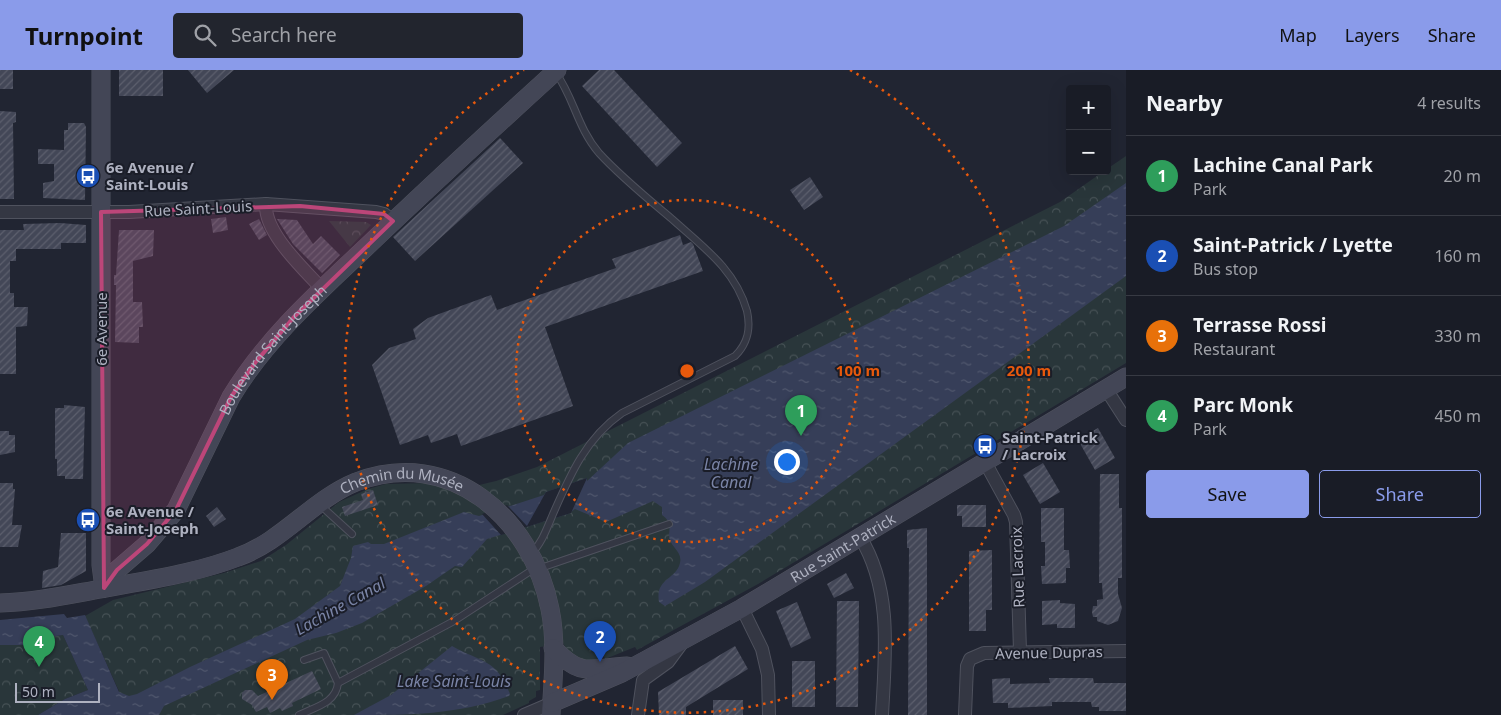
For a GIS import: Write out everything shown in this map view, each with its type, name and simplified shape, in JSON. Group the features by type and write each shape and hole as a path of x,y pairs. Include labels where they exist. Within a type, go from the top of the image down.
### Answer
{"street":[{"name":"6e Avenue","path":"101,70 101,565 104,588"},
{"name":"Boulevard Saint-Joseph","path":"104,588 117,570 142,549 172,515 242,380 276,336 393,221 556,71"},
{"name":"Rue Saint-Louis","path":"0,212 155,211 266,204 376,212 384,214 393,221"},
{"path":"266,204 267,216 285,247 322,289"},
{"name":"Rue Saint-Patrick","path":"552,709 639,673 685,639 742,608 1126,377"},
{"path":"1106,389 1126,420"},
{"name":"Rue Lacroix","path":"984,462 1014,515 1016,522 1020,651"},
{"name":"Chemin du Musée","path":"104,588 153,580 239,557 273,539 318,503 340,490 365,480 390,474 415,473 440,477 464,486 496,509 515,530 534,562 550,608 553,648 552,709"},
{"path":"860,537 869,552 884,604 882,715"},
{"path":"0,603 54,599 104,588"},
{"path":"742,608 762,649 768,675 769,715"},
{"path":"553,648 570,665 584,670 639,673 638,715"},
{"name":"Avenue Dupras","path":"965,715 966,676 970,659 984,652 1126,650"},
{"path":"524,715 552,709"}],"lane":[{"path":"534,562 538,546 578,460 606,424 622,412 734,356 746,343 749,327 744,300 727,271 703,245 656,206 598,152 586,136 556,71"},
{"path":"318,503 352,534"},
{"path":"338,683 439,629 520,576 534,562 669,524"},
{"path":"299,715 331,699 338,690 338,683 324,653 304,660"}],"highlighted area":[{"path":"300,206 384,214 393,221 294,317 255,363 231,397 176,510 147,544 117,570 104,588 101,212"}],"green space":[{"path":"1126,156 1126,363 758,584 637,650 635,647 605,659 604,656 599,657 599,660 586,662 573,654 571,657 563,643 540,647 540,690 536,691 536,697 529,701 529,703 503,715 116,715 119,691 85,616 113,600 224,573 261,561 286,545 339,502 368,489 386,484 429,483 454,491 496,481 537,467 1060,202 1098,175 1111,175 1111,166"},
{"path":"329,221 366,222 371,225 350,247"},
{"path":"63,635 88,690 65,699 38,715 0,715 0,645 24,645 28,640"}],"water":[{"name":"Lachine Canal","path":"1126,183 1126,276 705,582 665,606 659,602 660,588 678,569 680,555 671,543 669,524 662,515 662,507 653,501 606,522 575,509 568,514 487,539 462,567 455,566 426,586 362,623 336,633 307,640 164,706 159,715 38,715 65,699 88,690 63,635 28,640 25,645 0,645 0,620 64,614 67,618 85,615 119,692 129,696 137,694 190,667 295,619 340,586 351,558 353,546 368,542 371,544 384,544 464,512 479,516 544,495 546,492 587,478 587,481 628,443 1064,226"},
{"name":"Lake Saint-Louis","path":"452,646 493,667 505,682 510,694 509,696 471,707 433,713 354,715 391,695"}],"pier":[{"path":"587,478 571,513 501,535 482,514 507,505 527,526 546,492"}],"building":[{"path":"0,70 13,70 13,89 0,89"},
{"path":"119,70 163,70 163,96 119,96"},
{"path":"188,70 234,70 207,93"},
{"path":"599,70 614,70 682,143 657,167 582,86"},
{"path":"0,111 16,112 16,122 13,123 14,199 0,199"},
{"path":"68,123 84,123 86,127 85,200 43,198 43,183 54,181 54,164 38,164 38,149 64,150 64,130 68,130"},
{"path":"500,138 523,163 415,261 393,237"},
{"path":"810,177 823,197 804,210 790,190"},
{"path":"226,217 228,230 213,233 211,219"},
{"path":"259,219 267,235 259,240 249,224"},
{"path":"277,219 297,220 313,244 321,236 340,255 322,273 293,244"},
{"path":"60,223 86,225 86,243 61,243 61,249 16,249 16,261 10,261 10,293 14,293 14,307 28,307 27,326 16,327 16,374 0,374 0,230 24,230 23,224"},
{"path":"119,230 154,230 153,256 133,261 133,302 142,302 143,327 139,327 139,343 115,342 116,285 114,285 114,275 116,275"},
{"path":"680,235 683,245 691,242 693,244 703,271 545,327 573,406 461,446 457,434 431,443 428,435 400,445 372,365 389,348 416,339 413,329 428,318 491,295 497,310 616,268 612,259"},
{"path":"64,405 85,407 83,479 65,479 65,476 57,476 55,408 64,408"},
{"path":"1098,428 1115,458 1095,470 1078,440"},
{"path":"0,431 9,431 9,435 15,435 15,452 0,455"},
{"path":"1043,463 1060,492 1040,504 1023,475"},
{"path":"1100,474 1119,474 1119,508 1122,508 1122,578 1118,578 1118,594 1122,608 1118,621 1108,625 1097,621 1097,617 1093,617 1092,612 1093,606 1097,606 1097,600 1103,599 1102,583 1099,583"},
{"path":"0,483 13,483 13,489 15,489 12,525 22,525 18,547 0,547"},
{"path":"373,490 378,505 345,516 342,507 363,500 361,494"},
{"path":"957,505 986,505 986,527 962,527 962,516 957,516"},
{"path":"217,507 226,519 214,527 206,516"},
{"path":"1041,508 1064,508 1064,550 1069,550 1070,568 1066,568 1066,583 1042,584 1041,566 1045,566 1045,542 1041,542"},
{"path":"927,528 927,715 908,715 909,548 907,548 907,530"},
{"path":"61,533 86,533 86,571 61,585 42,588 43,571 58,567"},
{"path":"992,550 992,610 986,610 986,631 969,631 969,551"},
{"path":"846,573 854,588 834,598 827,584"},
{"path":"1060,600 1060,603 1075,604 1075,628 1057,628 1057,624 1042,625 1042,601"},
{"path":"837,601 859,601 858,707 836,707"},
{"path":"797,602 811,638 791,648 776,611"},
{"path":"735,646 748,669 686,707 686,715 659,715 658,692"},
{"path":"792,661 815,661 815,707 792,707"},
{"path":"312,671 321,689 292,703 293,706 282,711 280,708 270,713 267,707 256,712 252,705 242,699 242,693 245,690 252,690 258,696"},
{"path":"1010,678 1010,684 1050,683 1049,678 1093,678 1094,683 1126,683 1126,711 1099,711 1099,707 1092,707 1091,702 1052,702 1052,706 1008,708 1008,703 993,703 992,679"},
{"path":"713,700 743,700 743,715 713,715"}],"place":[{"name":"6e Avenue / Saint-Louis","path":"88,176"},
{"name":"Lachine Canal Park","path":"801,436"},
{"name":"Saint-Patrick / Lacroix","path":"985,446"},
{"name":"6e Avenue / Saint-Joseph","path":"88,520"},
{"name":"Saint-Patrick / Lyette","path":"600,662"},
{"name":"Parc Monk","path":"39,667"},
{"name":"Terrasse Rossi","path":"272,700"}]}
